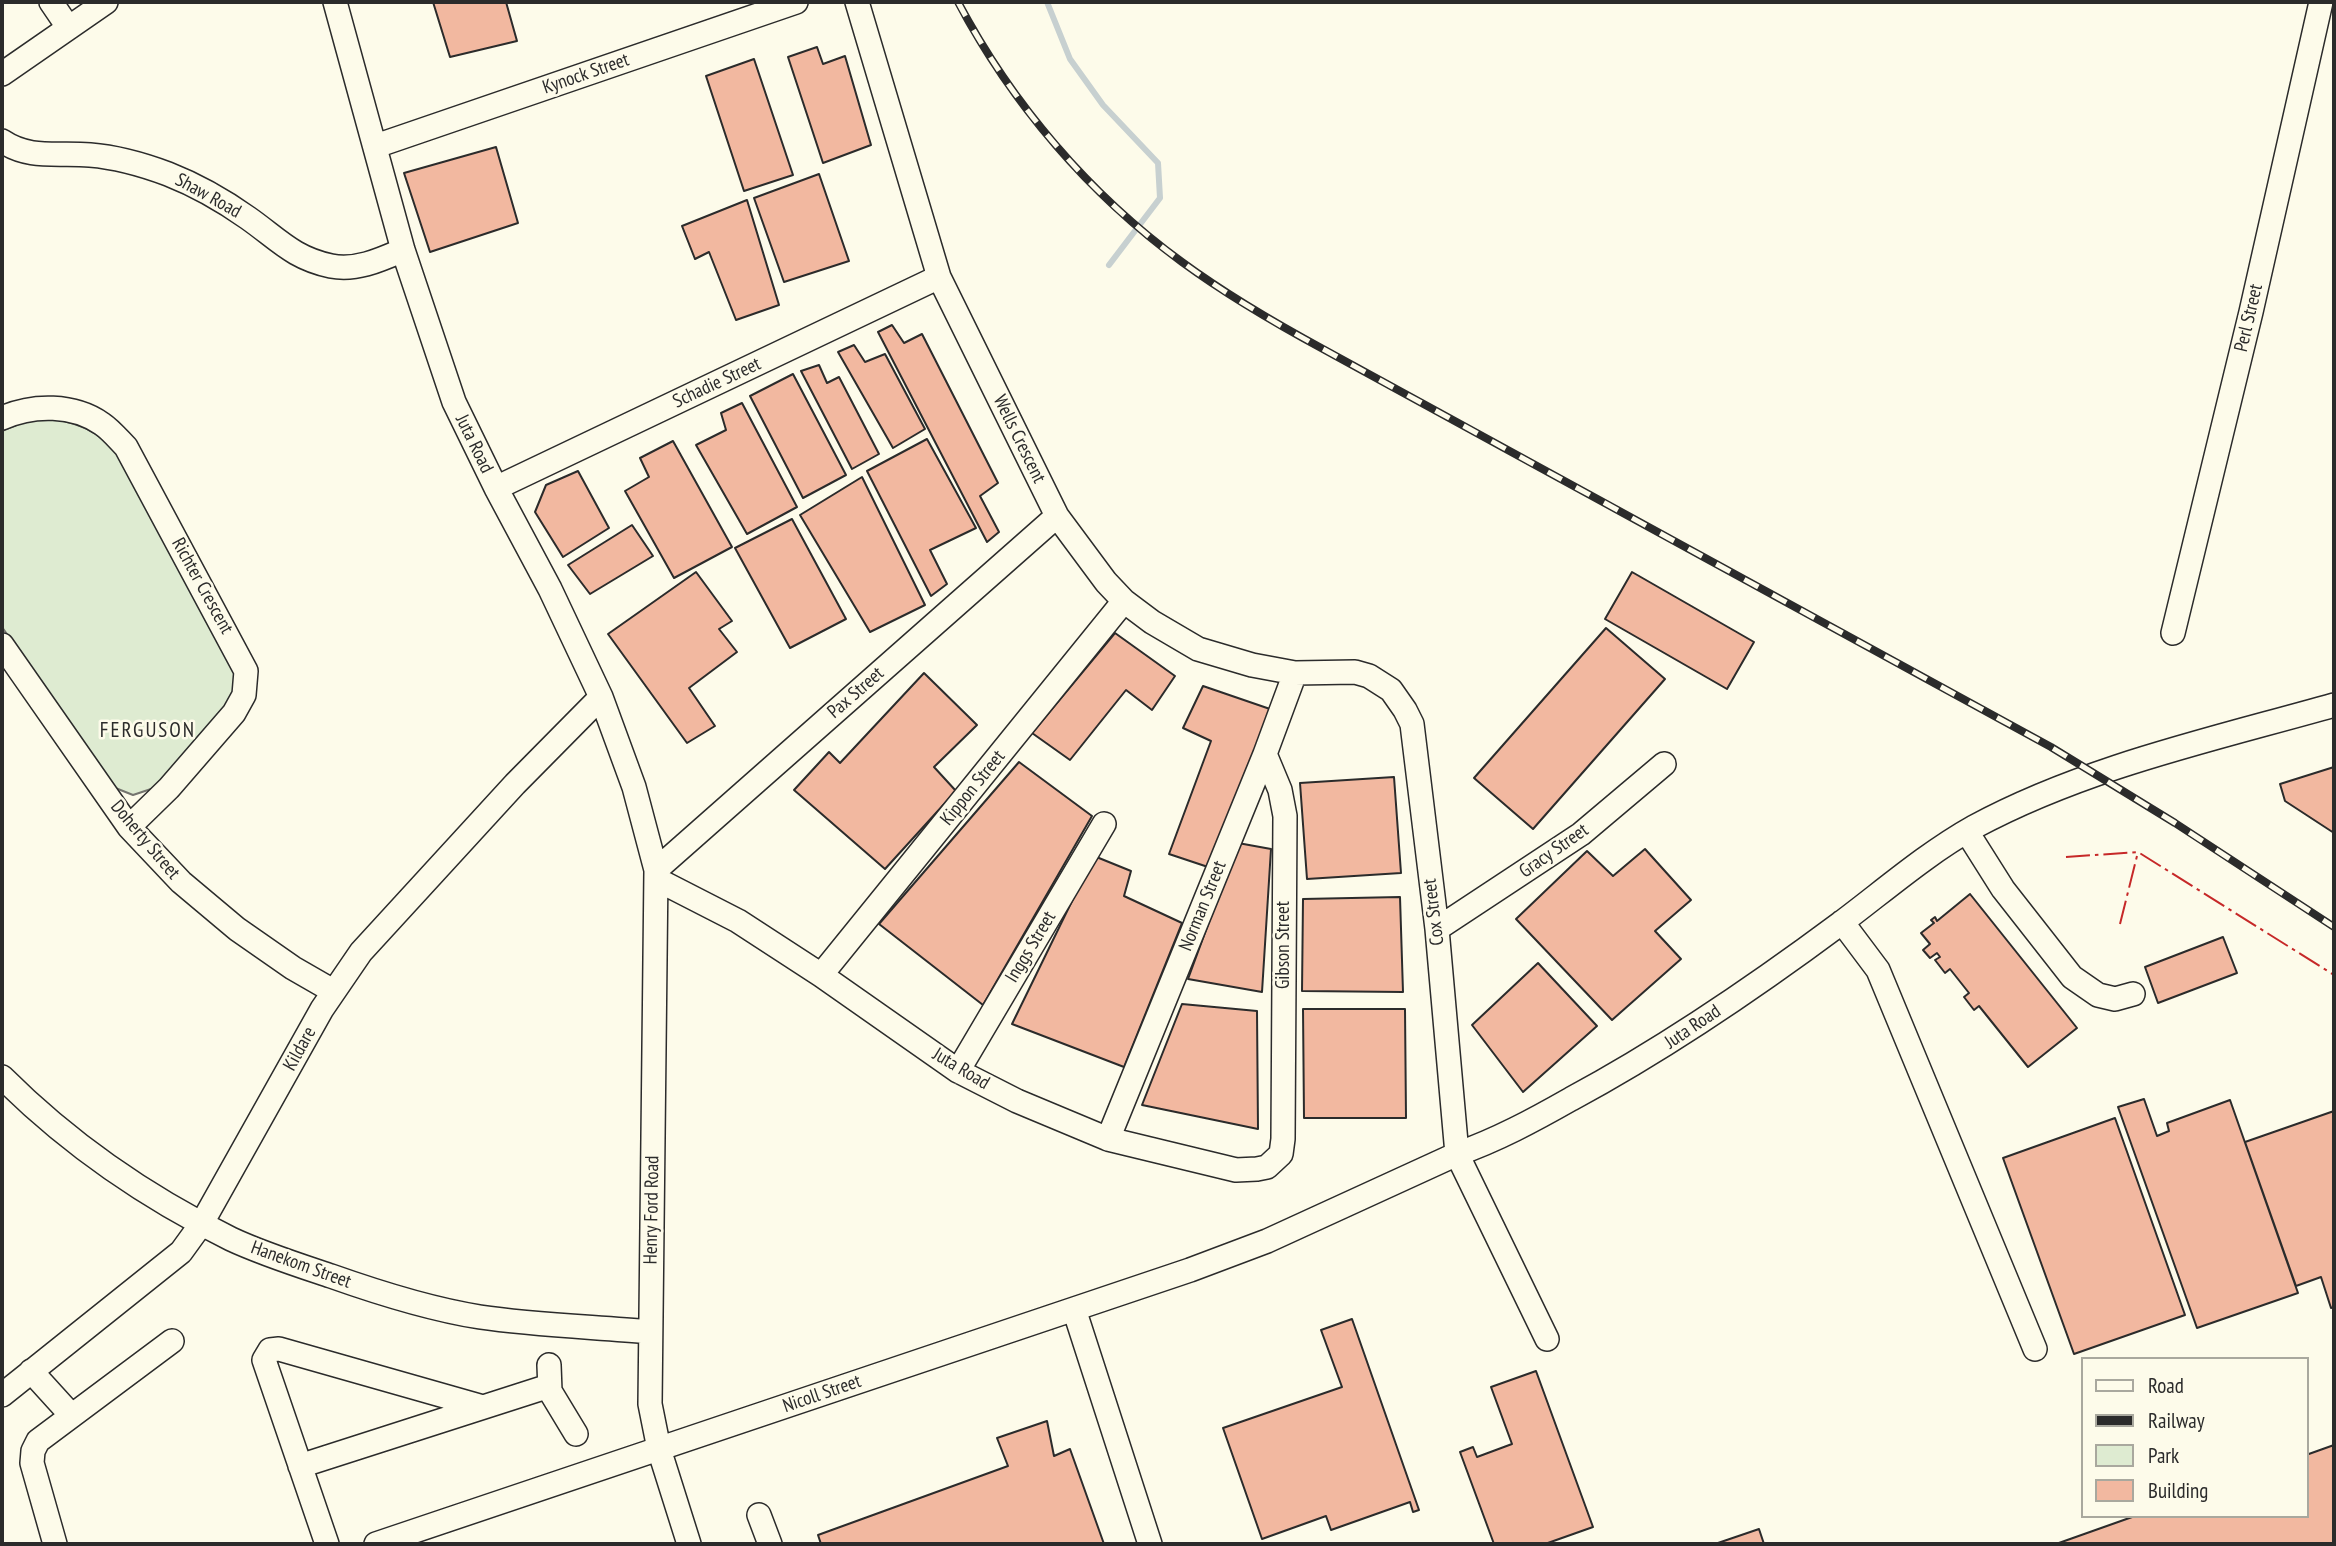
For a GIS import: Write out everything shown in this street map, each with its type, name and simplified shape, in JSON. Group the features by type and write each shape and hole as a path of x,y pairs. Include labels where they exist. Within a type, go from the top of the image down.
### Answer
{"street":[{"path":"51,2 68,27"},
{"path":"2,74 106,2"},
{"name":"Juta Road","path":"335,2 403,250 454,402 550,589 601,697 634,787 656,875 738,921 821,975 958,1071 1017,1101 1108,1139 1236,1170 1267,1167 1281,1154 1283,1139"},
{"name":"Kynock Street","path":"376,146 796,2"},
{"name":"Wells Crescent","path":"857,2 939,277 1057,516 1106,582 1124,601 1152,622 1198,649 1252,665 1295,673 1355,672 1380,681"},
{"name":"Perl Street","path":"2173,633 2251,312 2321,2"},
{"path":"2331,2 2334,13"},
{"name":"Shaw Road","path":"2,141 25,153 91,155 168,174 227,204 292,253 331,266 346,267 376,262 403,250"},
{"name":"Schadie Street","path":"496,488 939,277"},
{"name":"Richter Crescent","path":"2,418 21,411 43,409 71,411 89,416 105,425 126,447 246,671 244,695 234,713 169,788 130,827"},
{"name":"Pax Street","path":"656,875 1057,516"},
{"name":"Kippon Street","path":"821,975 1124,601"},
{"name":"Doherty Street","path":"2,646 130,827 181,882 237,929 293,968 333,991"},
{"name":"Norman Street","path":"1108,1139 1265,754 1295,673"},
{"name":"Cox Street","path":"1380,681 1391,690 1412,724 1437,929 1457,1154"},
{"name":"Kildare","path":"2,1395 181,1252 202,1223 333,991 361,953 515,784 601,697"},
{"name":"Juta Road","path":"1267,1241 1457,1154 1512,1132 1674,1041 1842,922 1896,879 1967,832 2027,802 2095,774 2334,705"},
{"name":"Gibson Street","path":"1265,754 1283,802 1285,816 1283,1139"},
{"name":"Gracy Street","path":"1437,929 1581,834 1664,764"},
{"name":"Inggs Street","path":"958,1071 1104,824"},
{"path":"1967,832 2003,889 2072,977 2098,995 2115,999 2133,994"},
{"name":"Henry Ford Road","path":"656,875 650,1404 659,1450 689,1544"},
{"path":"1842,922 1878,970 2035,1349"},
{"name":"Hanekom Street","path":"2,1077 65,1133 110,1167 163,1202 233,1240 287,1261 429,1306 480,1317 650,1332"},
{"path":"1457,1154 1547,1339"},
{"name":"Nicoll Street","path":"376,1544 1190,1270 1267,1241"},
{"path":"1074,1309 1150,1544"},
{"path":"55,1544 32,1463 33,1451 38,1441 172,1340"},
{"path":"327,1544 264,1360 270,1350 279,1349 483,1407"},
{"path":"31,1371 71,1415"},
{"path":"300,1466 483,1407 549,1376 576,1434"},
{"path":"759,1515 770,1544"}],"green space":[{"path":"49,418 88,429 104,440 118,455 235,672 237,683 230,703 154,788 133,795 113,787 2,627 2,431 28,420"}],"building":[{"path":"433,2 506,2 517,41 450,57"},
{"path":"817,47 823,64 845,56 871,145 823,163 788,57"},
{"path":"754,59 793,175 744,191 706,76"},
{"path":"496,147 518,223 430,252 404,173"},
{"path":"819,174 849,261 784,282 754,198"},
{"path":"747,200 779,305 736,320 709,252 695,259 682,226"},
{"path":"892,325 904,343 922,334 998,483 980,496 999,532 987,542 878,332"},
{"path":"854,345 865,362 885,354 925,429 893,448 838,352"},
{"path":"819,365 827,383 839,377 879,454 852,469 801,371"},
{"path":"793,374 846,475 803,498 750,396"},
{"path":"742,403 797,507 747,534 696,445 726,430 721,413"},
{"path":"927,439 976,528 930,550 947,584 931,596 867,471"},
{"path":"673,441 732,547 674,578 625,491 649,477 640,458"},
{"path":"578,471 609,528 563,557 535,512 546,485"},
{"path":"862,477 925,605 870,632 800,515"},
{"path":"792,519 846,619 790,648 735,548"},
{"path":"632,525 653,556 590,594 568,565"},
{"path":"696,572 732,621 719,629 737,652 689,688 715,726 687,743 608,634"},
{"path":"1632,572 1754,642 1727,689 1605,619"},
{"path":"1606,628 1665,679 1533,829 1474,778"},
{"path":"1115,633 1175,676 1152,710 1126,690 1070,760 1032,733"},
{"path":"924,673 977,725 934,767 956,791 885,869 794,790 829,752 840,763"},
{"path":"1203,686 1270,709 1211,868 1169,854 1211,741 1183,728"},
{"path":"1019,762 1092,816 983,1005 879,924"},
{"path":"2334,767 2334,833 2285,801 2280,784"},
{"path":"1394,777 1401,873 1307,879 1300,783"},
{"path":"1238,843 1271,849 1262,992 1188,979"},
{"path":"1645,849 1691,900 1655,931 1681,959 1612,1020 1516,919 1587,851 1613,876"},
{"path":"1094,856 1131,871 1124,896 1182,923 1124,1067 1012,1024"},
{"path":"1970,894 2077,1028 2028,1067 1979,1006 1974,1010 1964,997 1969,993 1950,969 1945,973 1935,960 1940,957 1937,953 1930,958 1923,950 1930,944 1921,933 1934,923 1931,920 1935,917 1937,921"},
{"path":"1400,897 1403,992 1302,991 1303,899"},
{"path":"2223,937 2237,973 2158,1003 2145,967"},
{"path":"1538,963 1597,1026 1523,1092 1472,1025"},
{"path":"1182,1004 1257,1011 1258,1129 1142,1105"},
{"path":"1303,1009 1405,1009 1406,1118 1304,1118"},
{"path":"2144,1099 2157,1136 2169,1131 2167,1123 2230,1100 2298,1293 2197,1328 2118,1107"},
{"path":"2334,1111 2334,1307 2331,1308 2321,1277 2296,1286 2245,1142"},
{"path":"2115,1118 2185,1315 2074,1354 2003,1158"},
{"path":"1352,1319 1419,1510 1413,1512 1410,1502 1331,1530 1326,1516 1262,1539 1223,1428 1342,1387 1321,1330"},
{"path":"1536,1371 1593,1527 1545,1544 1494,1544 1460,1452 1473,1447 1477,1457 1512,1444 1491,1387"},
{"path":"1047,1421 1054,1456 1070,1449 1104,1544 821,1544 818,1535 1008,1466 997,1438"},
{"path":"2334,1445 2334,1544 2056,1544 2129,1518 2308,1518 2308,1454"},
{"path":"1759,1529 1764,1544 1715,1544"}],"waterway":[{"path":"1047,2 1070,59 1103,105 1158,163 1160,198 1109,265"}],"railway":[{"path":"958,2 979,40 1028,111 1084,177 1148,235 1216,286 1305,339 2051,747 2175,823 2334,927"}],"power":[{"path":"2066,857 2138,852 2334,975"},
{"path":"2120,924 2138,852"}],"district":[{"name":"FERGUSON","path":"148,731"}]}
